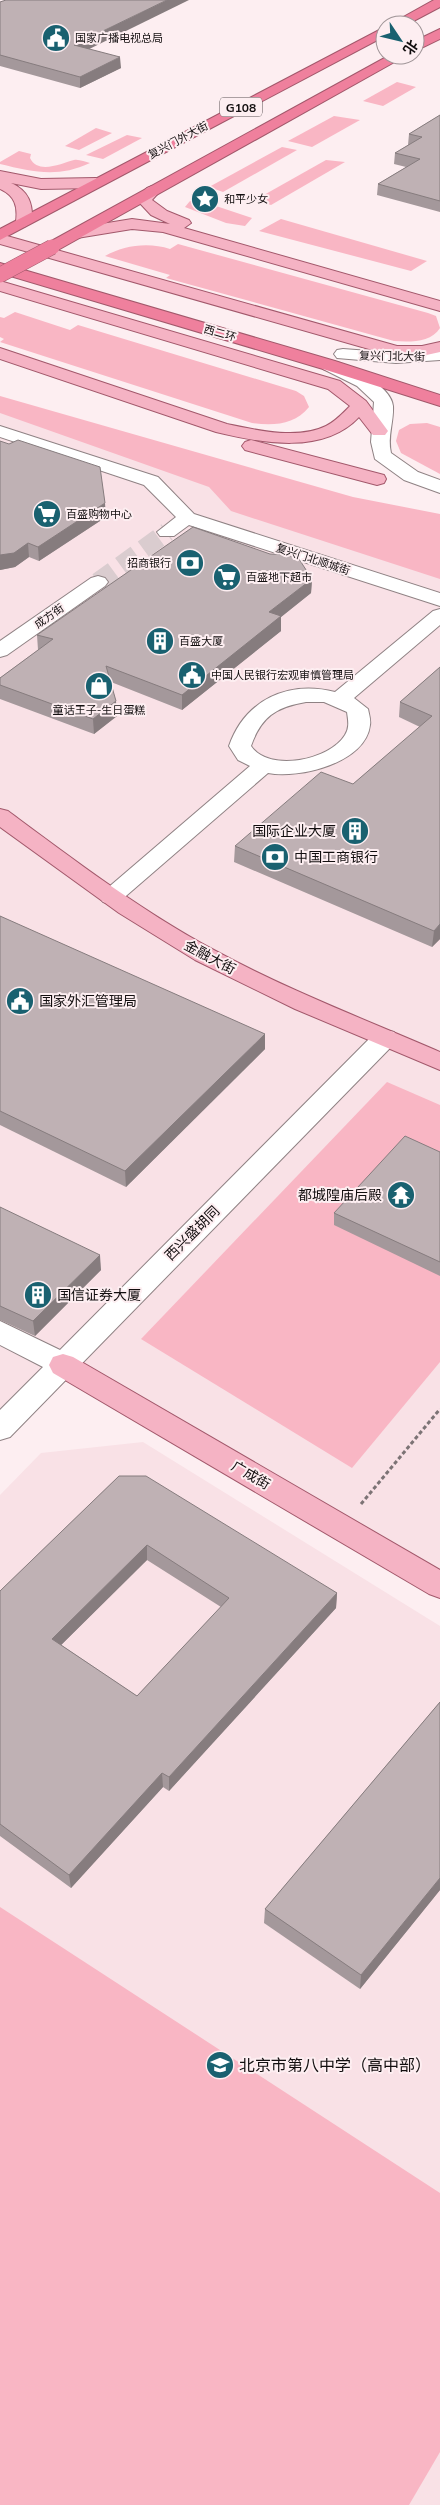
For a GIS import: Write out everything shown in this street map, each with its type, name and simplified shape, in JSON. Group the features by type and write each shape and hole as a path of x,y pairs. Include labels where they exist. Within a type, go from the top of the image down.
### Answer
{"highway":[{"path":"415,15 440,2"},
{"path":"425,41 440,33"},
{"name":"复兴门外大街","path":"2,236 96,183 375,36"},
{"name":"G108","path":"77,233 382,65"},
{"path":"0,275 77,233"},
{"name":"西二环","path":"0,252 414,374"},
{"name":"西二环","path":"0,268 328,365 440,401"}],"main road":[{"path":"0,176 41,184 96,183"},
{"path":"0,184 17,191 22,196 26,207 24,222"},
{"path":"152,190 144,200 147,204 156,211 181,222 440,292"},
{"path":"77,233 132,224 164,227 440,306"},
{"path":"2,236 396,351 440,354"},
{"path":"0,286 334,385 360,405 379,430"},
{"path":"407,351 440,346"},
{"path":"0,353 222,428 247,434 296,436 328,432 347,420 360,405"},
{"path":"0,363 210,435 377,480"},
{"name":"金融大街","path":"0,816 111,897 172,937 378,1044"},
{"path":"0,837 97,910 169,954 235,990 378,1044 438,1063"},
{"name":"广成街","path":"63,1365 440,1585"}],"street":[{"name":"复兴门北大街","path":"343,354 396,358 440,354"},
{"name":"复兴门北大街","path":"328,365 364,383 382,397 385,406 378,440 382,455 411,476 440,488"},
{"path":"0,431 151,481 186,518 167,532"},
{"path":"377,480 440,488"},
{"name":"复兴门北顺城街","path":"186,518 440,600"},
{"name":"成方街","path":"0,651 98,582"},
{"path":"340,700 440,615"},
{"path":"318,695 340,700 356,709 360,725 357,734 340,752 328,758 300,767 275,768 246,756 240,746 247,727 259,714 275,703 296,696 318,695"},
{"path":"111,897 264,765"},
{"name":"西兴盛胡同","path":"0,1429 378,1044"},
{"path":"0,1332 63,1365"}],"path":[{"path":"341,1527 440,1409"}],"shaded area":[{"path":"397,82 416,87 383,106 363,101"},
{"path":"334,116 360,120 312,147 288,141"},
{"path":"96,128 112,133 79,150 65,146"},
{"path":"127,135 142,138 103,159 86,155"},
{"path":"282,147 297,150 223,192 209,187"},
{"path":"19,151 31,154 30,158 34,163 44,167 76,160 90,163 67,171 56,172 35,171 0,164 0,162"},
{"path":"326,160 345,162 271,205 255,200"},
{"path":"190,201 201,201 252,218 245,226 226,223 185,207"},
{"path":"281,219 427,261 411,271 259,231"},
{"path":"178,244 428,313 436,316 440,328 436,333 419,341 394,341 166,278 170,275 105,256 128,247 145,245 170,249"},
{"path":"15,312 70,330 78,325 296,391 304,396 309,407 297,418 283,423 252,423 0,342 4,339 0,337 0,317 4,318"},
{"path":"0,396 353,497 440,514 440,579 231,511 209,487 0,413"},
{"path":"0,399 440,555 440,1585 63,1365 0,1429"},
{"path":"427,423 440,427 440,474 401,453 396,441 399,430 410,424"},
{"path":"387,1082 440,1105 440,1362 352,1468 141,1339"},
{"name":"北京市第八中学（高中部）","path":"143,1442 440,1626 440,2505 0,2505 0,1495 41,1453"},
{"path":"0,1907 440,2193 440,2452 409,2505 0,2505"}],"building":[{"name":"国家广播电视总局","path":"6,0 167,0 74,45 120,57 80,77 0,55 0,2"},
{"path":"440,115 440,201 378,184 420,159 395,153 422,137 409,134"},
{"name":"百盛购物中心","path":"18,440 100,467 105,503 38,547 28,543 14,553 0,555 0,441 9,444"},
{"name":"百盛大厦","path":"193,527 270,554 288,555 299,559 312,579 269,612 281,616 182,695 106,666 116,701 93,719 0,685 0,678 53,639 37,635"},
{"name":"国际企业大厦","path":"440,667 440,924 434,931 235,846 321,772 353,784 432,716 400,702"},
{"path":"0,916 265,1034 125,1171 0,1111"},
{"name":"都城隍庙后殿","path":"405,1136 440,1152 440,1262 334,1213"},
{"name":"国信证券大厦","path":"0,1207 100,1255 33,1321 0,1306"},
{"path":"119,1476 146,1476 337,1593 169,1777 162,1773 69,1875 0,1824 0,1591","holes":["147,1545 229,1598 137,1696 52,1639"]},
{"path":"440,1702 440,1878 361,1975 265,1909"}],"tunnel":[{"path":"98,582 167,532"}],"place":[{"name":"国家广播电视总局","path":"56,38"},
{"name":"和平少女","path":"205,199"},
{"name":"百盛购物中心","path":"47,514"},
{"name":"招商银行","path":"190,563"},
{"name":"百盛地下超市","path":"227,577"},
{"name":"百盛大厦","path":"160,641"},
{"name":"中国人民银行宏观审慎管理局","path":"192,675"},
{"name":"童话王子-生日蛋糕","path":"99,686"},
{"name":"国际企业大厦","path":"355,831"},
{"name":"中国工商银行","path":"275,857"},
{"name":"国家外汇管理局","path":"20,1001"},
{"name":"都城隍庙后殿","path":"401,1195"},
{"name":"国信证券大厦","path":"38,1295"},
{"name":"北京市第八中学（高中部）","path":"220,2065"}]}
